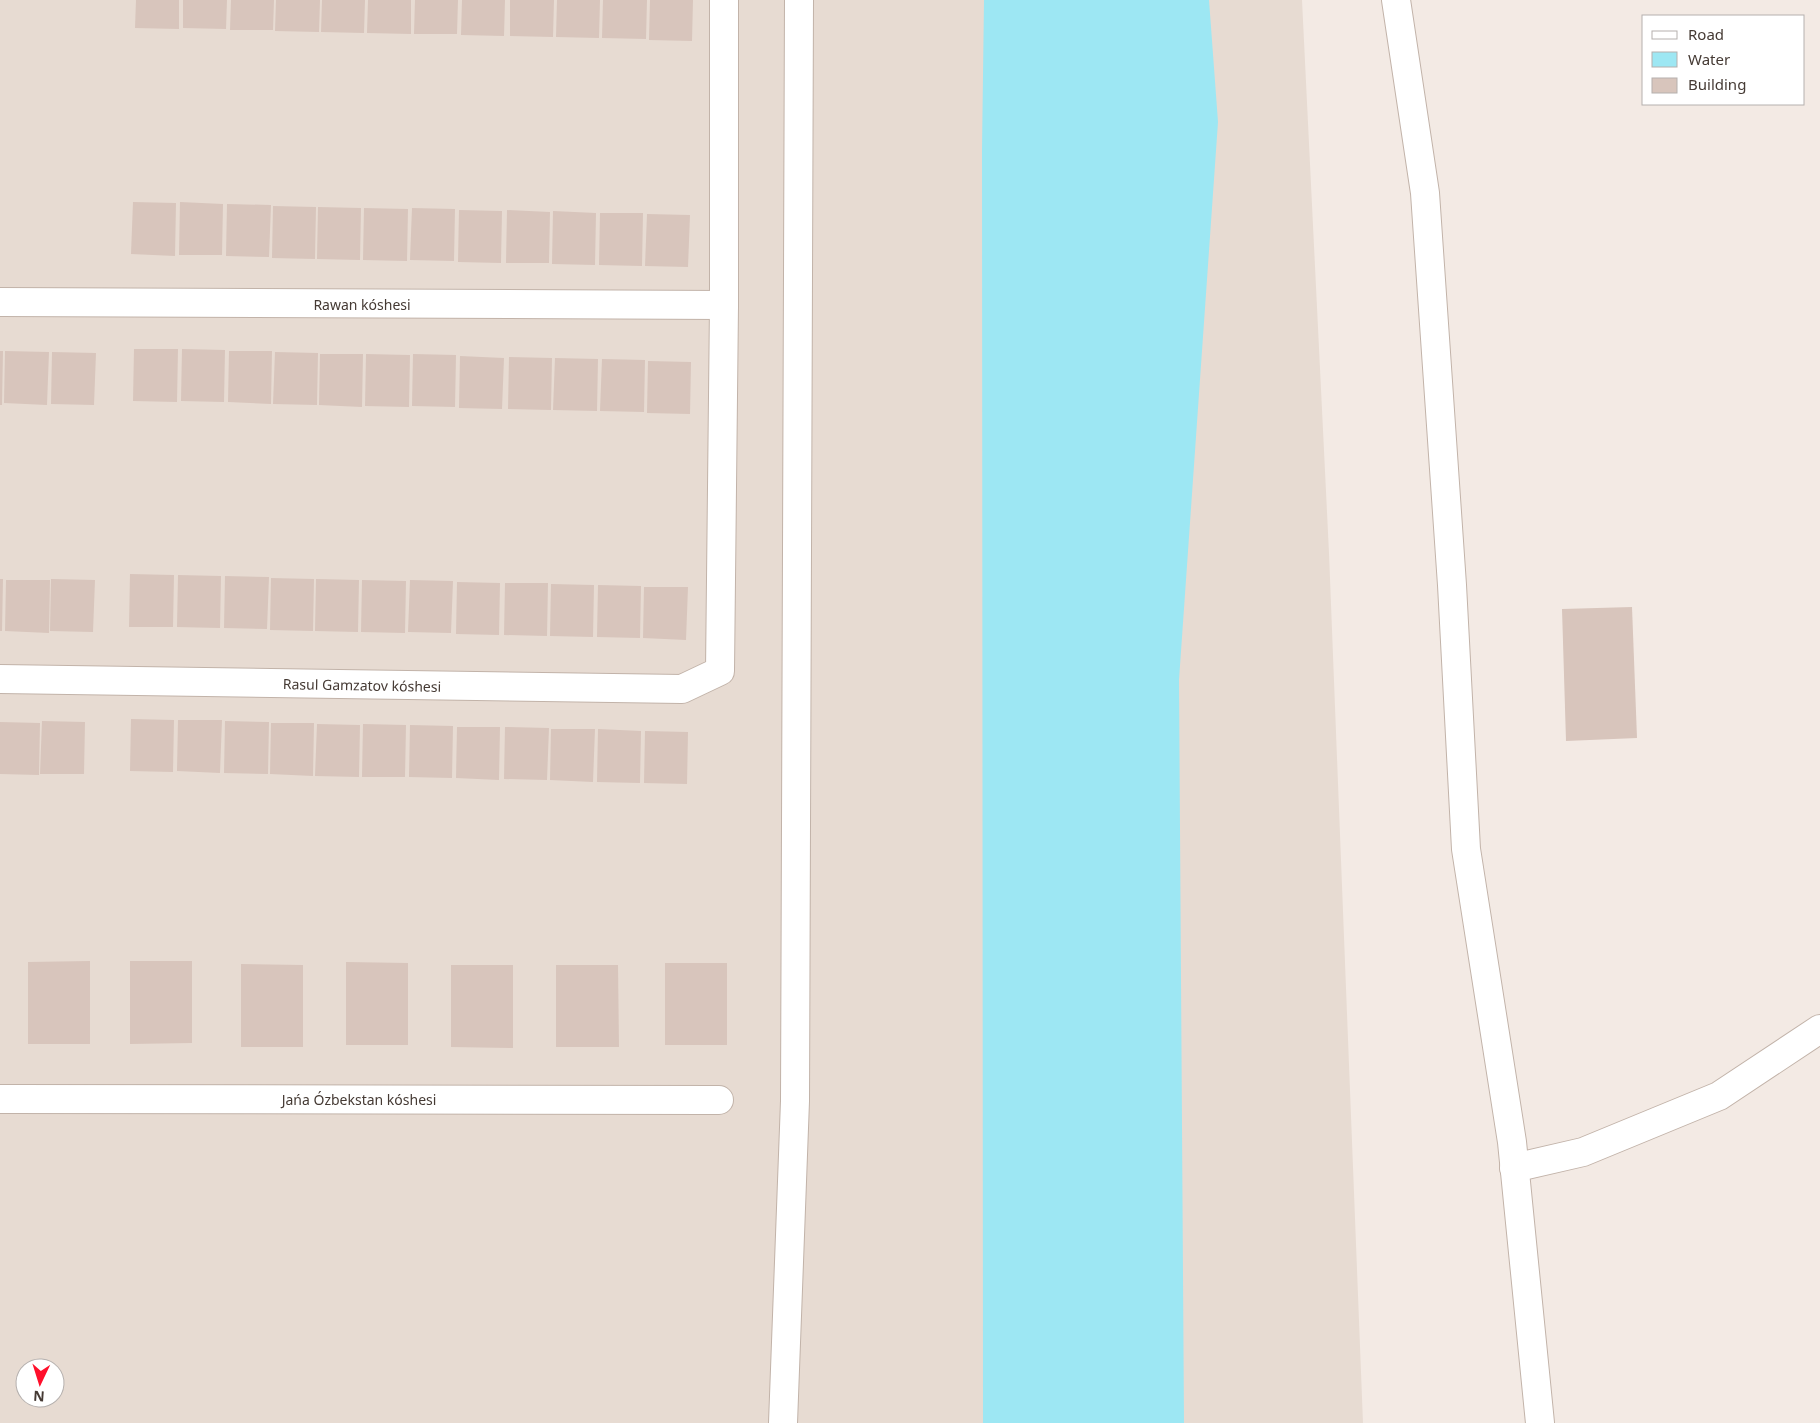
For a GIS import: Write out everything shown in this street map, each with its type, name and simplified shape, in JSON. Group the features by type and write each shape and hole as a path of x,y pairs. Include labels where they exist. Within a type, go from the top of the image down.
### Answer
{"street":[{"path":"724,0 724,305"},
{"path":"783,1423 795,1101 798,0"},
{"path":"1396,0 1426,193 1452,585 1466,849 1514,1168 1540,1423"},
{"name":"Rawan kóshesi","path":"0,302 724,305"},
{"name":"Rasul Gamzatov kóshesi","path":"0,679 682,689 720,671 724,305"},
{"path":"1514,1168 1583,1152 1719,1096 1820,1029"},
{"name":"Jańa Ózbekstan kóshesi","path":"0,1099 719,1100"}],"shaded area":[{"path":"0,0 1302,0 1329,553 1363,1423 0,1423"}],"water":[{"path":"984,0 1209,0 1218,122 1179,680 1184,1423 983,1423 982,150"}],"building":[{"path":"136,0 179,0 179,29 135,28"},
{"path":"183,0 227,0 226,29 183,28"},
{"path":"231,0 274,0 273,30 230,30"},
{"path":"276,0 320,0 319,32 275,31"},
{"path":"322,0 365,0 364,33 321,32"},
{"path":"368,0 411,0 411,34 367,33"},
{"path":"415,0 458,0 457,34 414,34"},
{"path":"462,0 505,0 504,36 461,35"},
{"path":"510,0 554,0 553,37 510,36"},
{"path":"557,0 600,0 599,38 556,37"},
{"path":"603,0 647,0 646,39 602,38"},
{"path":"650,0 693,0 692,41 649,40"},
{"path":"133,202 176,203 175,256 131,254"},
{"path":"180,202 223,204 222,255 179,255"},
{"path":"227,204 271,205 269,257 226,256"},
{"path":"273,206 316,207 315,259 272,258"},
{"path":"318,207 361,208 360,260 317,259"},
{"path":"364,208 408,209 407,261 363,260"},
{"path":"412,208 455,209 454,261 410,260"},
{"path":"459,210 502,211 501,263 458,262"},
{"path":"507,210 550,212 549,263 506,263"},
{"path":"553,211 596,213 595,265 552,264"},
{"path":"600,213 643,213 642,266 599,265"},
{"path":"647,214 690,215 688,267 645,266"},
{"path":"134,349 178,349 177,402 133,401"},
{"path":"182,349 225,350 224,402 181,401"},
{"path":"0,351 3,351 2,405 0,405"},
{"path":"5,351 49,352 47,405 4,403"},
{"path":"229,351 272,351 271,404 228,402"},
{"path":"52,352 96,353 94,405 51,404"},
{"path":"275,352 318,353 317,405 273,404"},
{"path":"320,354 363,354 362,407 319,405"},
{"path":"366,354 410,355 409,407 365,406"},
{"path":"413,354 456,355 455,407 412,406"},
{"path":"460,356 504,358 502,409 459,408"},
{"path":"509,357 552,358 551,410 508,409"},
{"path":"555,358 598,359 597,411 553,410"},
{"path":"602,359 645,360 644,412 600,411"},
{"path":"648,361 691,362 690,414 647,413"},
{"path":"130,574 174,575 173,627 129,627"},
{"path":"178,575 221,576 220,628 177,627"},
{"path":"225,576 269,577 267,629 224,628"},
{"path":"271,578 314,579 313,631 270,630"},
{"path":"0,579 3,579 2,631 0,631"},
{"path":"51,579 95,580 93,632 50,631"},
{"path":"316,579 359,580 358,632 315,631"},
{"path":"6,580 50,580 49,633 5,631"},
{"path":"362,580 406,581 405,633 361,632"},
{"path":"410,580 453,581 451,633 408,632"},
{"path":"457,582 500,583 499,635 456,634"},
{"path":"505,583 548,583 547,636 504,635"},
{"path":"551,584 594,585 593,637 550,636"},
{"path":"598,585 641,586 640,638 597,637"},
{"path":"644,587 688,587 686,640 643,638"},
{"path":"1632,607 1637,738 1566,741 1562,609"},
{"path":"131,719 174,720 173,772 130,771"},
{"path":"178,720 222,720 220,773 177,771"},
{"path":"42,721 85,722 84,774 40,774"},
{"path":"225,721 269,722 268,774 224,773"},
{"path":"0,722 40,723 39,775 0,774"},
{"path":"271,723 314,723 313,776 270,774"},
{"path":"317,724 360,725 359,777 315,776"},
{"path":"363,724 406,725 405,777 362,777"},
{"path":"410,725 453,726 452,778 409,777"},
{"path":"457,727 500,727 499,780 456,778"},
{"path":"505,727 549,728 547,780 504,779"},
{"path":"551,729 595,729 593,782 550,780"},
{"path":"598,729 641,731 640,783 597,782"},
{"path":"645,731 688,732 687,784 644,783"},
{"path":"90,961 90,1044 28,1044 28,962"},
{"path":"130,961 192,961 192,1043 130,1044"},
{"path":"346,962 408,963 408,1045 346,1045"},
{"path":"665,963 727,963 727,1045 665,1045"},
{"path":"241,964 303,965 303,1047 241,1047"},
{"path":"451,965 513,965 513,1048 451,1047"},
{"path":"556,965 618,965 619,1047 556,1047"}]}
